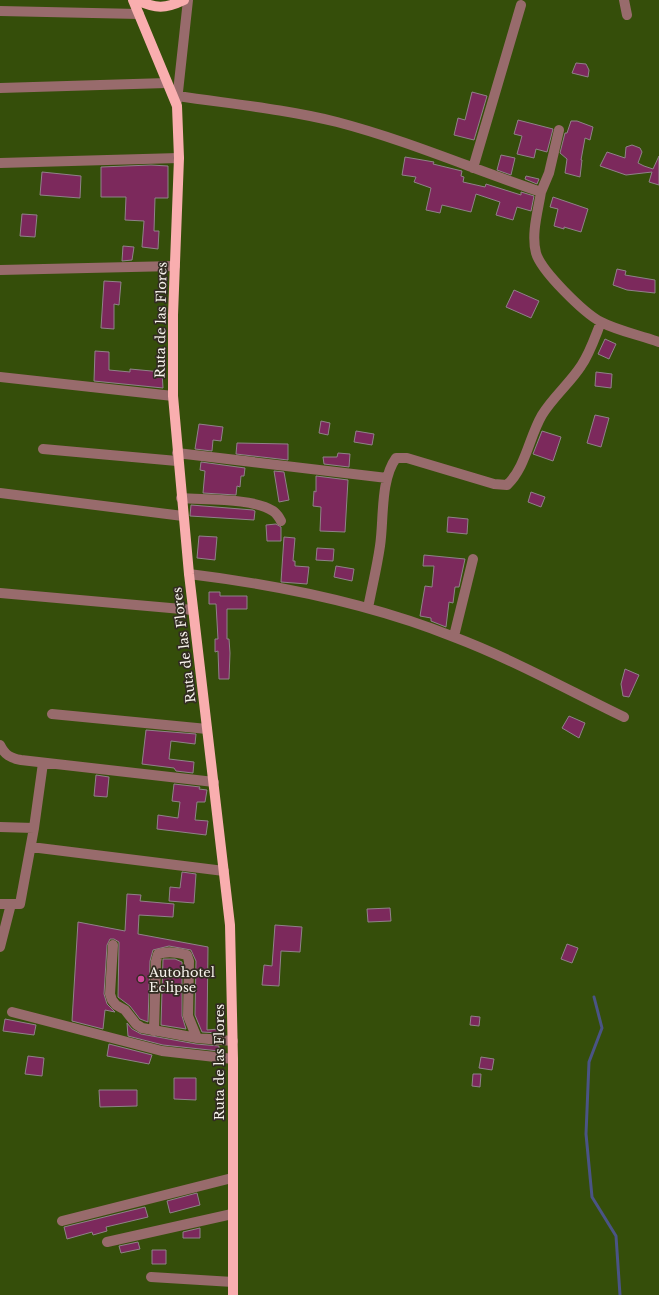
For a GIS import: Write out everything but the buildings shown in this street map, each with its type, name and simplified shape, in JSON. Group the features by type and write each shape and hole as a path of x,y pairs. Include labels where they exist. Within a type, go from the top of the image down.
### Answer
{"main road":[{"name":"Ruta de las Flores","path":"133,0 167,83 177,101 179,158 175,266 173,396 181,498 224,870 232,962 233,1295"},
{"path":"137,0 152,6 165,7 184,0"}],"street":[{"path":"188,0 177,101 298,114 337,122 398,140 541,192"},
{"path":"624,0 627,15"},
{"path":"473,168 521,5"},
{"path":"0,11 139,14"},
{"path":"0,88 167,83"},
{"path":"559,130 549,173 541,192 535,232 536,254 548,273 583,308 601,322 659,342"},
{"path":"0,163 179,158"},
{"path":"0,270 175,266"},
{"path":"368,608 380,545 386,478 389,467 396,458 407,458 494,484 507,485 517,476 534,430 543,413 580,368 601,322"},
{"path":"0,377 173,396"},
{"path":"42,449 177,457 386,478"},
{"path":"0,493 183,516"},
{"path":"181,498 238,501 260,505 274,511 281,520"},
{"path":"454,636 473,559"},
{"path":"189,574 269,585 368,608 454,636 624,717"},
{"path":"0,593 193,610"},
{"path":"52,714 207,729"},
{"path":"0,745 3,752 11,758 43,763 214,782"},
{"path":"0,904 20,904 31,847 43,763"},
{"path":"0,827 34,828"},
{"path":"31,847 224,870"},
{"path":"0,947 11,904"},
{"path":"113,945 112,1000 129,1014 136,1024 154,1031 198,1038 232,1041"},
{"path":"154,1031 156,961 158,954 164,952 180,953 186,955 189,961 188,1016 198,1038"},
{"path":"12,1012 162,1051 233,1059"},
{"path":"62,1221 232,1178"},
{"path":"107,1242 232,1214"},
{"path":"152,1277 233,1282"}],"green space":[{"path":"0,0 659,0 659,1295 0,1295"}],"waterway":[{"path":"594,997 602,1028 589,1062 586,1134 592,1197 616,1236 620,1295"}],"place":[{"name":"Autohotel Eclipse","path":"141,979"}]}
